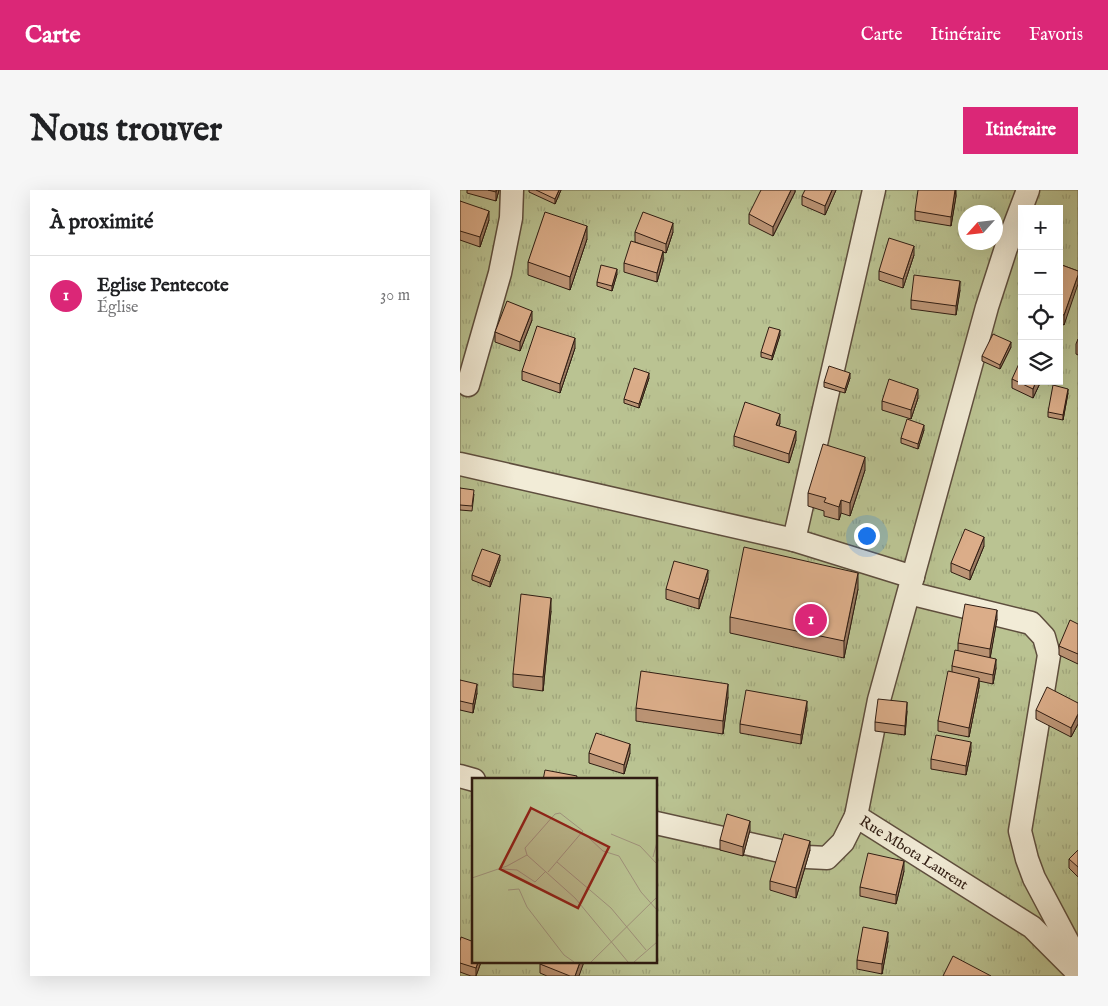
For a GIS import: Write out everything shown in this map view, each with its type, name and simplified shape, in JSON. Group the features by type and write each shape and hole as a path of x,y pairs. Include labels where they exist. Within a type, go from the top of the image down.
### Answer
{"street":[{"path":"468,385 500,273 511,218 512,190"},
{"path":"794,540 874,190"},
{"path":"856,816 878,700 986,307 1028,190"},
{"path":"460,464 794,540 911,585 1031,623 1044,637 1049,656 1020,832 1034,878 1078,961"},
{"name":"Rue Mbota Laurent","path":"658,823 807,857 827,858 843,842 856,816 1032,927 1078,973"}],"green space":[{"path":"460,190 1078,190 1078,976 460,976"}],"building":[{"path":"536,190 559,190 555,199"},
{"path":"761,190 791,190 773,227 749,214"},
{"path":"805,190 832,190 825,206 802,196"},
{"path":"918,190 955,190 951,217 915,211"},
{"path":"460,201 489,211 480,237 460,231"},
{"path":"545,212 587,226 570,277 528,262"},
{"path":"643,212 673,223 666,244 635,232"},
{"path":"889,238 914,246 903,279 879,271"},
{"path":"631,241 663,251 657,273 624,263"},
{"path":"601,265 617,269 612,286 597,282"},
{"path":"1063,265 1078,271 1063,315"},
{"path":"914,275 960,281 956,306 911,300"},
{"path":"507,301 532,311 520,342 495,332"},
{"path":"537,326 575,338 560,384 522,371"},
{"path":"769,327 780,330 772,356 761,352"},
{"path":"993,334 1011,342 1000,365 982,356"},
{"path":"829,366 850,373 845,389 824,382"},
{"path":"1018,366 1018,382 1012,379"},
{"path":"634,368 649,373 639,404 624,399"},
{"path":"889,379 918,389 911,410 882,401"},
{"path":"1025,385 1034,385 1033,389"},
{"path":"1053,385 1068,389 1063,415 1048,412"},
{"path":"745,402 780,414 776,425 796,431 789,454 734,436"},
{"path":"907,419 924,425 918,444 901,438"},
{"path":"823,444 865,457 850,503 841,500 839,507 824,502 826,498 808,493"},
{"path":"460,488 474,490 472,506 460,505"},
{"path":"965,529 984,537 970,571 951,563"},
{"path":"744,547 858,573 844,641 730,617"},
{"path":"482,549 500,555 490,582 472,575"},
{"path":"674,561 708,570 699,599 666,589"},
{"path":"521,594 551,598 543,677 513,674"},
{"path":"965,604 997,610 990,649 958,643"},
{"path":"1070,620 1078,624 1078,654 1059,646"},
{"path":"955,650 996,659 993,675 952,666"},
{"path":"641,671 728,684 723,721 636,708"},
{"path":"948,671 979,678 969,728 938,721"},
{"path":"460,680 477,684 473,704 460,701"},
{"path":"1047,687 1078,703 1078,714 1071,728 1036,710"},
{"path":"746,690 807,701 801,735 740,724"},
{"path":"878,699 907,702 905,726 875,722"},
{"path":"596,733 630,744 624,765 589,753"},
{"path":"936,735 971,742 966,766 931,759"},
{"path":"545,770 577,776 576,778 543,778"},
{"path":"727,814 750,821 743,847 720,840"},
{"path":"784,834 810,841 796,888 770,881"},
{"path":"1078,850 1078,867 1069,859"},
{"path":"868,853 904,861 896,895 860,887"},
{"path":"863,927 888,932 882,964 857,960"},
{"path":"461,937 472,941 472,964 477,964 476,968 460,963"},
{"path":"953,956 991,976 943,976"},
{"path":"540,964 579,964 575,976 570,976"}],"place":[{"name":"Eglise Pentecote","path":"811,620"}]}
